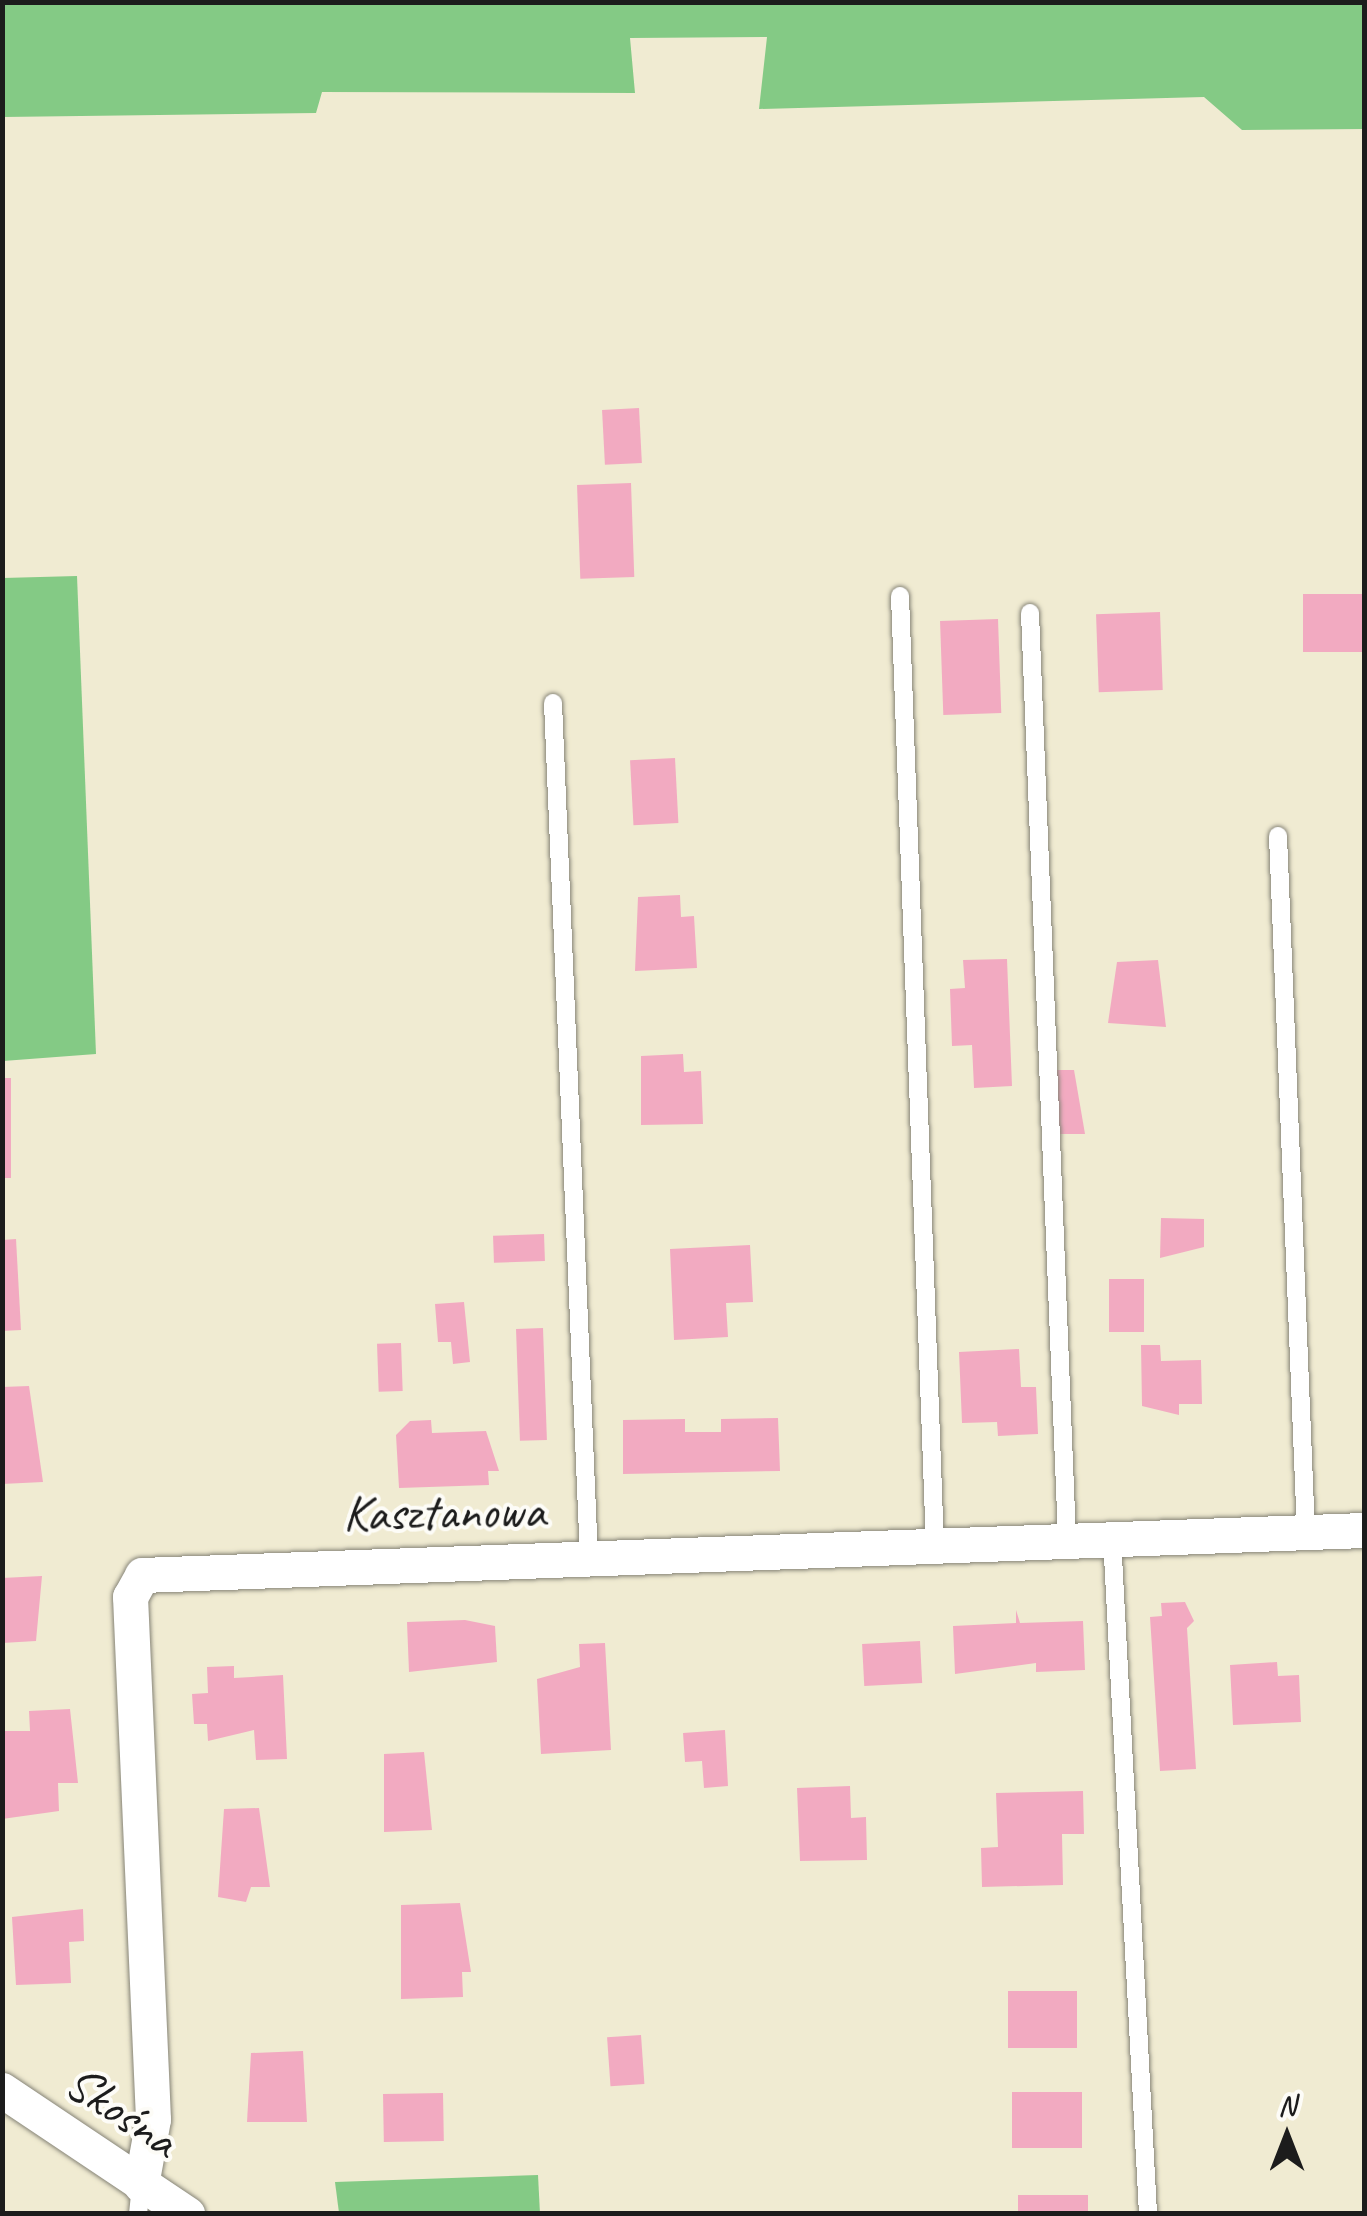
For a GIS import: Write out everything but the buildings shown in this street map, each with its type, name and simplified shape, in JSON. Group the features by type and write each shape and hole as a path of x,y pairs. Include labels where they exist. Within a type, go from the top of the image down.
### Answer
{"street":[{"name":"Kasztanowa","path":"139,2199 153,2118 130,1597 142,1575 1364,1530"},
{"name":"Skośna","path":"2,2090 139,2199 187,2214"}],"lane":[{"path":"900,596 935,1545"},
{"path":"1030,613 1067,1540"},
{"path":"552,703 588,1558"},
{"path":"1278,836 1306,1533"},
{"path":"1112,1538 1148,2214"}],"green space":[{"path":"2,3 1364,3 1364,129 1242,130 1204,97 759,109 767,37 630,38 635,93 322,92 316,113 3,117"},
{"path":"77,576 96,1054 3,1061 3,578"},
{"path":"538,2175 540,2214 339,2213 335,2182"}]}
